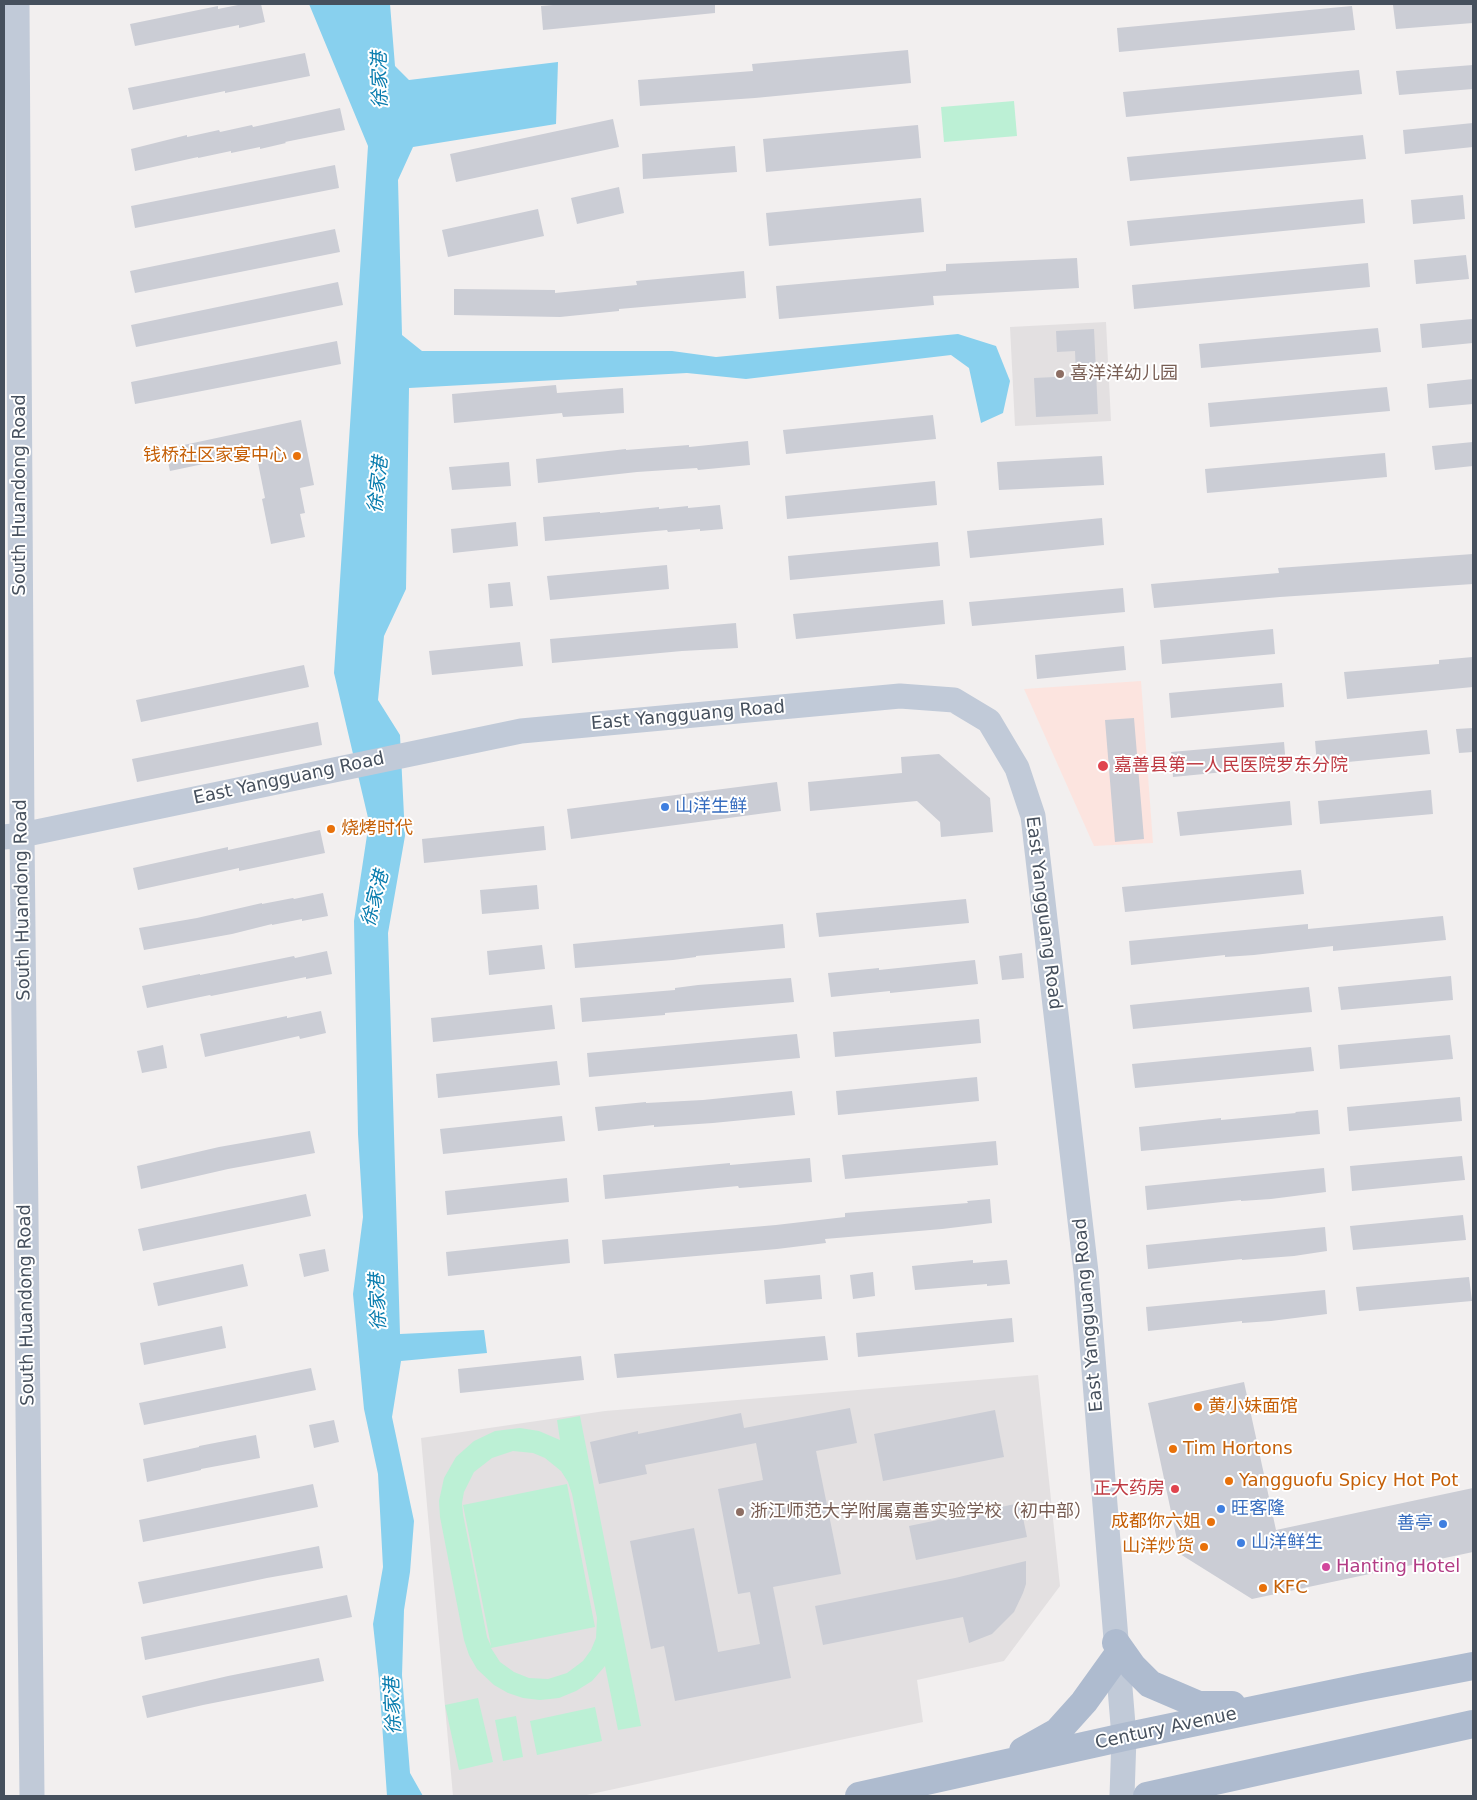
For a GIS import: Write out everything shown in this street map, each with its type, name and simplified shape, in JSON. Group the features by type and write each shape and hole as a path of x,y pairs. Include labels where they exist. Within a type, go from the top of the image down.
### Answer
{"main road":[{"path":"996,1766 1057,1732 1084,1702 1117,1650 1150,1684 1199,1705 1238,1705 1333,1684 1364,1687"},
{"name":"Century Avenue","path":"859,1796 1364,1687 1473,1666"},
{"path":"1147,1796 1473,1724"},
{"path":"1240,1796 1273,1767"}],"street":[{"name":"South Huandong Road","path":"17,4 10,840 32,1796"},
{"name":"East Yangguang Road","path":"10,840 521,731 900,696 954,700 989,721 1017,768 1033,816 1086,1272 1124,1738 1122,1796"}],"shaded area":[{"name":"喜洋洋幼儿园","path":"1106,322 1111,421 1015,426 1010,327"},
{"name":"嘉善县第一人民医院罗东分院","path":"1141,681 1153,843 1094,846 1024,689"},
{"name":"浙江师范大学附属嘉善实验学校（初中部）","path":"1038,1375 1060,1586 1004,1661 917,1680 923,1722 582,1796 453,1796 421,1438 605,1411"}],"green space":[{"path":"1014,101 1017,136 944,142 941,107"},
{"path":"580,1416 641,1726 618,1730 605,1666 592,1681 576,1691 559,1698 540,1700 523,1698 508,1693 494,1685 477,1669 469,1655 464,1640 440,1517 439,1501 444,1478 456,1457 474,1441 495,1431 520,1428 539,1431 560,1440 557,1420","holes":["513,1451 533,1453 545,1458 561,1471 568,1482 597,1618 596,1638 591,1650 583,1661 567,1673 548,1679 529,1678 514,1672 500,1662 491,1648 595,1627 567,1484 463,1505 491,1646 487,1637 462,1503 464,1492 474,1472 492,1458"]},
{"path":"478,1698 493,1762 459,1770 445,1705"},
{"path":"595,1707 602,1741 537,1755 530,1721"},
{"path":"516,1716 523,1757 503,1761 495,1720"}],"water":[{"name":"徐家港","path":"309,4 390,4 395,66 409,80 558,62 556,124 413,147 398,180 402,335 422,351 672,351 716,357 958,334 996,346 1010,381 1003,413 981,423 969,368 951,355 746,379 687,373 409,388 406,589 384,636 378,700 400,735 405,836 388,933 400,1334 484,1330 487,1353 401,1361 392,1417 414,1521 410,1572 404,1610 402,1675 410,1773 423,1796 387,1796 379,1679 373,1624 383,1567 378,1474 364,1409 353,1294 363,1217 358,1134 354,921 369,822 334,673 368,146"}],"building":[{"path":"243,4 261,4 265,22 239,28 239,25 135,46 130,24 218,6 218,9"},
{"path":"565,4 715,4 715,13 543,30 541,6"},
{"path":"1473,4 1473,23 1396,29 1393,5"},
{"path":"1352,6 1355,30 1119,52 1117,28"},
{"path":"908,50 911,83 755,98 640,106 638,80 753,71 752,64"},
{"path":"305,53 310,76 133,110 128,88"},
{"path":"1473,65 1473,89 1399,95 1396,71"},
{"path":"1359,70 1362,94 1126,117 1123,92"},
{"path":"340,108 345,130 260,149 260,147 231,153 231,151 135,171 131,149 187,135 187,137 219,130 220,132 252,125 253,127"},
{"path":"613,119 619,147 456,182 450,154"},
{"path":"1473,123 1473,147 1405,154 1403,130"},
{"path":"918,125 921,158 766,172 763,139"},
{"path":"1363,135 1366,159 1130,181 1127,157"},
{"path":"735,146 737,172 643,179 642,154"},
{"path":"335,165 339,188 135,228 131,206"},
{"path":"619,187 624,213 577,224 571,198"},
{"path":"1463,195 1465,219 1413,224 1411,200"},
{"path":"921,198 924,232 769,246 766,213"},
{"path":"1363,199 1365,223 1130,246 1127,221"},
{"path":"538,209 544,236 448,257 442,230"},
{"path":"335,229 340,252 135,293 130,271"},
{"path":"1466,255 1469,279 1416,284 1414,260"},
{"path":"1077,258 1079,288 933,296 934,305 779,319 776,286 946,271 946,264"},
{"path":"1368,263 1370,287 1134,309 1132,285"},
{"path":"744,271 746,298 619,309 619,311 560,317 454,315 454,289 555,290 555,293 637,285 636,281"},
{"path":"338,282 343,305 136,347 131,325"},
{"path":"1472,319 1473,343 1422,348 1420,324"},
{"path":"1378,328 1381,352 1201,368 1199,344"},
{"path":"1094,329 1098,414 1036,417 1034,378 1076,376 1075,351 1057,352 1056,331"},
{"path":"337,341 341,364 135,404 131,382"},
{"path":"1473,379 1473,404 1429,408 1427,384"},
{"path":"556,385 557,393 623,388 624,413 563,417 562,413 454,423 452,394"},
{"path":"1387,387 1390,411 1210,427 1208,403"},
{"path":"933,415 936,439 786,454 783,430"},
{"path":"301,420 314,485 300,488 305,513 300,514 305,537 271,544 262,499 265,498 256,453 170,471 165,449"},
{"path":"748,441 750,465 698,470 697,468 637,472 538,483 536,459 626,449 689,445 689,447"},
{"path":"1473,442 1473,466 1435,470 1432,446"},
{"path":"1385,453 1387,477 1207,493 1205,469"},
{"path":"1102,456 1104,485 999,490 997,462"},
{"path":"509,462 511,486 452,490 449,467"},
{"path":"935,481 937,505 787,519 785,496"},
{"path":"720,505 723,529 668,532 667,530 545,541 543,517 659,507 659,509"},
{"path":"1102,518 1104,545 970,558 967,531"},
{"path":"516,522 518,546 453,553 451,529"},
{"path":"938,542 940,566 790,580 788,556"},
{"path":"1473,554 1473,584 1280,597 1154,608 1151,584 1279,573 1278,568"},
{"path":"667,565 669,589 550,600 547,576"},
{"path":"510,582 513,606 490,608 488,584"},
{"path":"1123,588 1125,612 972,626 969,602"},
{"path":"943,600 945,624 796,639 793,614"},
{"path":"736,623 738,648 682,651 552,663 550,639"},
{"path":"1273,629 1275,654 1162,664 1160,640"},
{"path":"520,642 523,666 432,675 429,651"},
{"path":"1124,646 1126,670 1037,679 1035,655"},
{"path":"1473,657 1473,687 1347,699 1344,672 1439,664 1439,660"},
{"path":"304,665 309,687 141,722 136,700"},
{"path":"1282,683 1284,707 1171,718 1169,693"},
{"path":"1134,718 1144,839 1115,842 1105,720"},
{"path":"318,722 322,745 137,782 132,759"},
{"path":"1473,728 1473,752 1459,753 1456,729"},
{"path":"1427,730 1430,754 1317,765 1315,741"},
{"path":"1284,742 1286,766 1173,777 1171,752"},
{"path":"939,754 990,798 993,832 941,837 940,822 917,801 810,811 808,782 902,773 901,757"},
{"path":"777,782 781,811 571,839 567,809"},
{"path":"1431,790 1433,814 1320,824 1318,801"},
{"path":"1290,801 1292,825 1180,836 1177,812"},
{"path":"544,826 546,850 424,863 422,839"},
{"path":"320,830 325,853 239,871 239,868 138,890 133,868 228,847 228,850"},
{"path":"1301,870 1304,894 1125,912 1122,887"},
{"path":"537,885 539,909 482,914 480,890"},
{"path":"323,893 328,916 272,924 232,934 144,950 139,928 197,918 262,903"},
{"path":"966,899 969,923 819,937 816,913"},
{"path":"1443,916 1446,940 1333,951 1333,946 1254,955 1225,957 1225,955 1131,965 1129,941 1308,924 1308,929"},
{"path":"783,924 785,948 575,968 573,944"},
{"path":"542,945 545,969 489,975 487,951"},
{"path":"327,951 332,974 306,979 306,977 147,1008 142,986"},
{"path":"1022,953 1024,978 1002,980 999,956"},
{"path":"975,960 978,984 831,997 828,973 879,968 879,970"},
{"path":"1451,976 1453,1000 1341,1010 1338,987"},
{"path":"791,978 794,1002 582,1022 580,998 675,990 675,988 698,985"},
{"path":"1309,987 1312,1012 1133,1029 1130,1005"},
{"path":"552,1005 555,1029 433,1042 431,1018"},
{"path":"321,1011 326,1033 300,1039 299,1036 205,1057 200,1034"},
{"path":"979,1019 981,1043 835,1057 833,1032"},
{"path":"797,1034 800,1058 589,1077 587,1053"},
{"path":"1450,1035 1453,1059 1340,1069 1338,1045"},
{"path":"163,1045 167,1068 142,1073 137,1051"},
{"path":"1311,1047 1314,1071 1135,1088 1132,1064"},
{"path":"557,1061 560,1085 438,1098 436,1074"},
{"path":"977,1077 979,1101 838,1115 836,1091"},
{"path":"792,1091 795,1115 598,1131 595,1107 646,1102 703,1100"},
{"path":"1460,1097 1462,1121 1349,1131 1347,1107"},
{"path":"1318,1110 1320,1134 1141,1151 1139,1127"},
{"path":"562,1116 565,1141 443,1154 440,1129"},
{"path":"310,1131 315,1153 228,1169 141,1189 137,1166 219,1147"},
{"path":"996,1141 998,1165 845,1179 842,1155"},
{"path":"1462,1156 1465,1180 1352,1191 1350,1166"},
{"path":"810,1158 812,1182 739,1188 738,1186 605,1199 603,1175 730,1163 730,1165"},
{"path":"1324,1168 1326,1192 1147,1210 1145,1186"},
{"path":"567,1178 569,1202 447,1215 445,1191"},
{"path":"306,1194 311,1216 143,1251 138,1229"},
{"path":"990,1199 992,1223 825,1239 826,1243 777,1249 604,1264 602,1240 776,1225 845,1217 845,1213 968,1203 967,1201"},
{"path":"1463,1215 1466,1240 1353,1250 1350,1226"},
{"path":"1325,1227 1327,1251 1294,1256 1242,1259 1148,1269 1146,1245"},
{"path":"568,1239 570,1263 448,1276 446,1252"},
{"path":"325,1249 329,1271 304,1277 299,1254"},
{"path":"973,1260 973,1263 1007,1260 1010,1284 915,1290 912,1266"},
{"path":"243,1264 248,1286 158,1306 153,1283"},
{"path":"873,1272 875,1296 853,1299 850,1275"},
{"path":"820,1275 822,1299 766,1304 764,1280"},
{"path":"1469,1277 1472,1301 1359,1311 1356,1287"},
{"path":"1325,1290 1327,1314 1271,1321 1242,1323 1242,1321 1148,1331 1146,1307"},
{"path":"1012,1318 1014,1342 858,1357 856,1333"},
{"path":"222,1326 226,1348 144,1365 140,1343"},
{"path":"825,1336 828,1360 617,1378 614,1354"},
{"path":"581,1356 584,1380 460,1393 458,1369"},
{"path":"311,1368 316,1390 144,1425 139,1403"},
{"name":"旺客隆","path":"1244,1382 1276,1530 1473,1488 1473,1552 1252,1599 1180,1554 1148,1403"},
{"path":"850,1408 857,1443 816,1451 841,1574 773,1587 791,1678 675,1701 664,1646 651,1649 630,1541 694,1528 718,1652 760,1644 750,1592 738,1594 718,1489 763,1480 756,1443 645,1465 647,1474 599,1484 590,1442 638,1431 638,1434 741,1413 744,1428"},
{"path":"995,1410 1004,1457 883,1481 874,1434"},
{"path":"334,1420 339,1442 314,1448 309,1425"},
{"path":"256,1435 260,1458 147,1482 143,1459"},
{"path":"313,1484 318,1507 143,1542 139,1520"},
{"path":"1020,1503 1027,1537 916,1560 909,1526"},
{"path":"319,1546 323,1568 143,1604 138,1582"},
{"path":"1026,1561 1026,1584 1023,1593 1014,1612 992,1634 969,1643 963,1617 823,1645 815,1606 955,1578"},
{"path":"347,1595 352,1617 145,1660 141,1637"},
{"path":"319,1658 324,1681 147,1718 142,1696 228,1676"}],"place":[{"name":"喜洋洋幼儿园","path":"1060,374"},
{"name":"钱桥社区家宴中心","path":"297,456"},
{"name":"嘉善县第一人民医院罗东分院","path":"1103,766"},
{"name":"山洋生鲜","path":"665,807"},
{"name":"烧烤时代","path":"331,829"},
{"name":"黄小妹面馆","path":"1198,1407"},
{"name":"Tim Hortons","path":"1173,1449"},
{"name":"Yangguofu Spicy Hot Pot","path":"1229,1481"},
{"name":"正大药房","path":"1175,1489"},
{"name":"旺客隆","path":"1221,1509"},
{"name":"浙江师范大学附属嘉善实验学校（初中部）","path":"740,1512"},
{"name":"成都你六姐","path":"1211,1522"},
{"name":"善亭","path":"1443,1524"},
{"name":"山洋鲜生","path":"1241,1543"},
{"name":"山洋炒货","path":"1204,1547"},
{"name":"Hanting Hotel","path":"1326,1567"},
{"name":"KFC","path":"1263,1588"}]}
